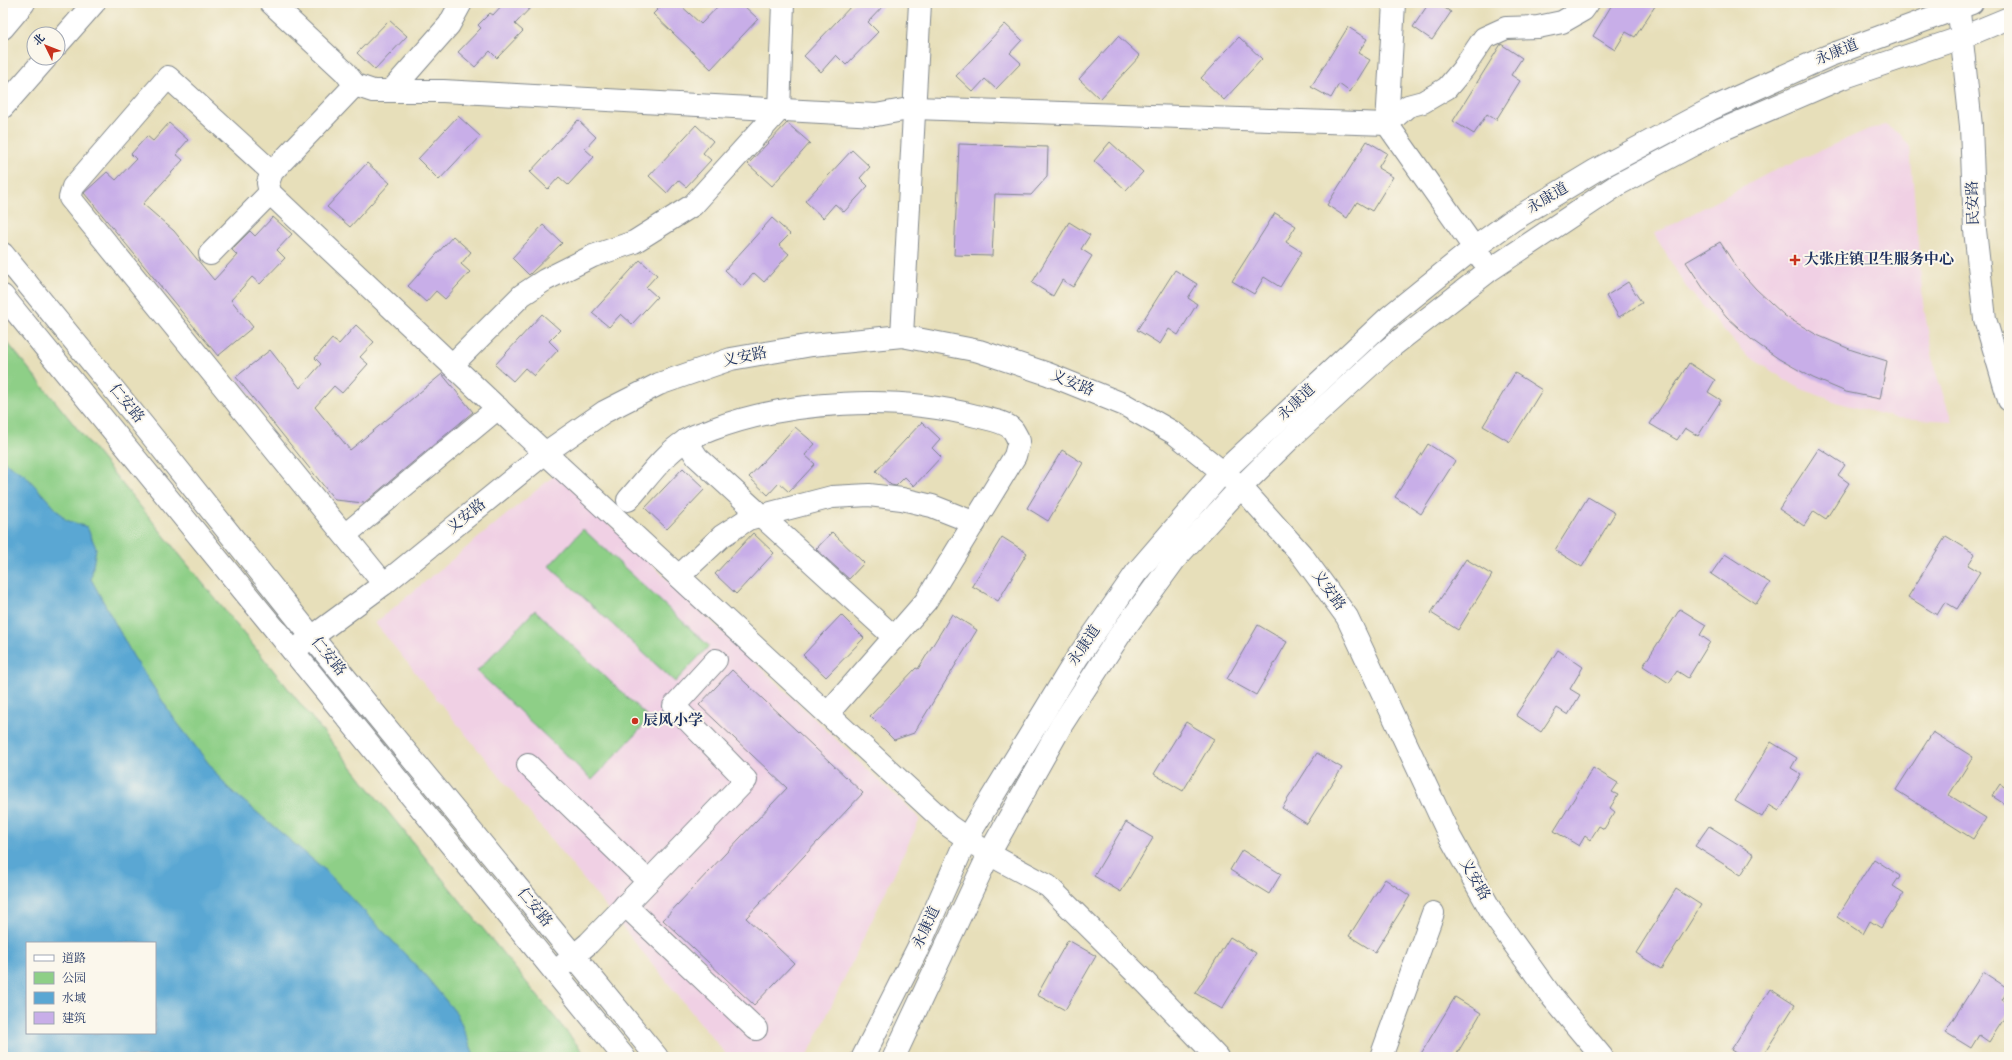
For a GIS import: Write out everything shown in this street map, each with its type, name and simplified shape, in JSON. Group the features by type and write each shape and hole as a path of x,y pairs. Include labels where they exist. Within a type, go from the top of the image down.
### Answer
{"street":[{"path":"3,28 24,3"},
{"path":"66,35 94,3"},
{"path":"272,3 345,72 356,85 373,91 443,91 876,115 914,108 1387,124 1408,106 1423,102 1447,88 1463,69 1484,38 1506,28 1538,27 1562,22 1583,10 1588,3"},
{"path":"391,91 449,25 461,3"},
{"path":"452,365 522,295 545,280 593,256 634,242 693,205 779,110 784,3"},
{"path":"902,336 920,3"},
{"name":"民安路","path":"1963,4 1963,37 1972,126 1975,230 1985,319 2009,400"},
{"name":"永康道","path":"862,1057 920,944 967,838 1076,658 1136,573 1223,472 1390,316 1474,248 1513,220 1596,170 1711,109 1828,56 1963,4"},
{"path":"1398,6 1387,124 1490,270"},
{"name":"永康道","path":"894,1057 989,854 1062,724 1119,636 1176,558 1241,487 1296,433 1386,351 1490,270 1619,184 1719,131 1842,78 1963,37 2009,18"},
{"path":"3,107 39,66"},
{"path":"384,584 70,198 73,187 168,77 452,365 546,453 949,826 989,854 1048,886 1217,1057"},
{"path":"210,254 356,85"},
{"name":"仁安路","path":"3,254 143,425 312,637 657,1057"},
{"name":"仁安路","path":"3,296 624,1057"},
{"name":"义安路","path":"293,651 384,584 546,453 604,412 659,384 731,359 812,345 902,336 979,351 1048,374 1125,405 1174,434 1241,487 1301,554 1347,617 1450,837 1494,916 1552,997 1602,1057"},
{"path":"628,500 670,454 686,440 733,422 792,409 864,403 917,405 955,411 1000,422 1012,429 1019,441 1015,456 926,601 828,714"},
{"path":"345,535 498,408"},
{"path":"686,440 697,456 895,638"},
{"path":"679,576 722,536 748,519 832,497 869,495 902,499 932,506 975,523"},
{"path":"554,972 589,943 746,780 674,706 716,660"},
{"path":"528,765 648,881"},
{"path":"625,905 756,1029"},
{"path":"1381,1057 1433,913"}],"shaded area":[{"name":"大张庄镇卫生服务中心","path":"1885,125 1900,134 1910,147 1923,302 1935,370 1952,421 1896,418 1839,403 1799,388 1746,355 1686,287 1654,234 1769,173 1869,129"},
{"name":"辰风小学","path":"556,474 920,819 807,1057 728,1057 375,623"}],"green space":[{"path":"3,337 587,1057 3,1057"},
{"path":"583,529 709,646 675,682 549,566"},
{"path":"535,610 650,719 592,780 477,671"}],"water":[{"path":"3,461 25,475 66,520 87,527 96,548 91,579 133,656 175,720 227,787 324,869 424,974 457,1014 475,1057 3,1057"}],"building":[{"path":"504,3 535,3 515,24 523,31 497,58 490,51 475,67 458,52 481,28 478,25 490,13 493,15"},
{"path":"664,3 678,3 701,24 721,3 741,3 758,19 711,69 653,14"},
{"path":"854,3 886,3 868,22 878,32 846,65 836,55 821,72 804,56"},
{"path":"1429,3 1437,3 1451,12 1432,40 1413,27"},
{"path":"1613,3 1657,3 1635,37 1626,32 1615,50 1593,36"},
{"path":"389,20 407,36 375,70 357,53"},
{"path":"1005,24 1022,40 1010,53 1021,63 996,89 985,79 973,92 956,76"},
{"path":"1348,27 1367,39 1358,53 1370,60 1350,92 1339,84 1331,98 1311,87"},
{"path":"1118,36 1140,56 1100,99 1079,79"},
{"path":"1239,37 1262,59 1224,100 1201,78"},
{"path":"1501,44 1522,58 1511,75 1520,81 1496,120 1487,114 1474,134 1453,121"},
{"path":"458,116 480,136 439,180 418,159"},
{"path":"578,120 596,137 585,149 594,157 568,185 559,177 548,189 530,172"},
{"path":"169,123 188,140 176,154 183,160 143,204 174,231 214,280 237,255 232,250 234,247 250,231 255,236 273,217 292,234 277,250 285,258 260,284 252,277 231,300 253,327 218,356 84,193 107,172 116,180 136,159 131,154 147,136 153,141"},
{"path":"787,123 810,143 772,186 748,164"},
{"path":"696,125 713,141 703,153 711,160 686,187 678,180 667,193 649,176"},
{"path":"1367,141 1387,153 1378,168 1393,177 1372,211 1357,202 1347,218 1327,205"},
{"path":"1110,142 1143,172 1126,190 1094,161"},
{"path":"959,144 1048,147 1047,177 1031,195 995,194 992,256 954,255"},
{"path":"852,150 870,167 860,178 868,186 844,212 835,204 823,218 805,201"},
{"path":"367,163 390,183 350,227 327,207"},
{"path":"1275,213 1296,226 1286,242 1302,252 1280,287 1264,277 1254,294 1232,281"},
{"path":"772,218 790,234 779,245 789,254 764,282 754,273 742,286 725,270"},
{"path":"1069,222 1090,235 1081,249 1092,256 1073,287 1062,280 1053,296 1032,283"},
{"path":"543,225 562,243 529,275 512,258"},
{"path":"453,236 471,252 461,264 470,272 445,299 436,291 426,302 408,286"},
{"path":"1720,242 1737,268 1756,289 1785,316 1817,335 1852,350 1887,361 1880,399 1846,392 1813,378 1779,359 1752,340 1727,317 1705,291 1686,262"},
{"path":"640,260 657,275 646,287 657,297 632,324 621,314 609,327 592,313"},
{"path":"1175,270 1197,284 1188,298 1197,304 1178,335 1169,329 1160,344 1137,330"},
{"path":"1628,282 1642,303 1619,317 1606,296"},
{"path":"542,314 560,330 549,341 558,350 534,376 525,368 513,381 495,365"},
{"path":"356,325 374,342 360,357 368,364 342,393 334,386 315,407 350,450 442,374 473,412 364,503 335,500 236,377 270,350 300,388 321,364 315,358 332,339 339,344"},
{"path":"1689,363 1715,380 1708,392 1721,400 1698,436 1685,428 1677,440 1650,424"},
{"path":"1515,373 1542,390 1510,442 1483,426"},
{"path":"922,422 940,439 932,448 941,457 914,486 905,477 896,486 891,485 876,471"},
{"path":"795,427 815,444 805,455 815,464 789,492 779,483 768,495 749,477"},
{"path":"1428,444 1455,461 1421,514 1395,497"},
{"path":"1819,448 1845,465 1838,475 1849,483 1826,519 1814,511 1804,526 1779,509"},
{"path":"1062,450 1083,463 1048,521 1027,508"},
{"path":"683,468 705,489 667,529 645,508"},
{"path":"1588,497 1615,513 1582,567 1555,550"},
{"path":"832,532 864,563 849,579 816,549"},
{"path":"753,533 774,553 736,594 715,574"},
{"path":"1946,536 1975,554 1968,565 1980,572 1957,609 1945,602 1937,615 1908,597"},
{"path":"1002,537 1027,553 998,601 972,586"},
{"path":"1725,554 1770,583 1756,604 1711,574"},
{"path":"1466,559 1492,575 1458,630 1431,613"},
{"path":"1680,609 1706,625 1700,635 1710,642 1688,678 1677,671 1669,683 1643,666"},
{"path":"952,614 977,630 914,733 894,740 870,716 916,668 918,669"},
{"path":"841,615 864,638 826,677 803,655"},
{"path":"1258,625 1287,642 1256,695 1227,679"},
{"path":"1558,650 1583,667 1570,689 1580,695 1568,715 1557,708 1541,732 1516,715"},
{"path":"732,670 863,793 746,918 794,963 754,1005 663,920 787,788 699,705"},
{"path":"1186,722 1214,739 1183,791 1154,774"},
{"path":"1933,732 1973,757 1949,795 1986,818 1973,839 1896,790"},
{"path":"1771,742 1797,758 1791,768 1801,774 1779,811 1769,805 1762,817 1735,801"},
{"path":"1317,753 1342,768 1307,824 1282,808"},
{"path":"1593,768 1618,783 1612,792 1618,795 1610,808 1615,812 1604,829 1599,826 1590,840 1585,836 1579,846 1554,831"},
{"path":"2000,784 2009,790 2009,807 1992,796"},
{"path":"1126,822 1153,838 1121,892 1094,876"},
{"path":"1709,826 1754,854 1741,875 1695,846"},
{"path":"1242,850 1281,874 1269,894 1230,870"},
{"path":"1874,859 1900,876 1893,886 1904,893 1881,928 1870,921 1863,934 1837,917"},
{"path":"1385,879 1410,896 1375,952 1349,936"},
{"path":"1676,889 1701,905 1661,969 1636,953"},
{"path":"1230,937 1256,953 1222,1009 1195,993"},
{"path":"1068,940 1096,956 1065,1010 1037,995"},
{"path":"1983,972 2009,989 2002,1000 2009,1004 2009,1011 1989,1042 1979,1035 1971,1048 1945,1032"},
{"path":"1770,989 1795,1005 1762,1057 1742,1057 1731,1050"},
{"path":"1455,997 1481,1013 1455,1057 1419,1057"}],"place":[{"name":"大张庄镇卫生服务中心","path":"1795,260"},
{"name":"辰风小学","path":"635,721"}]}
